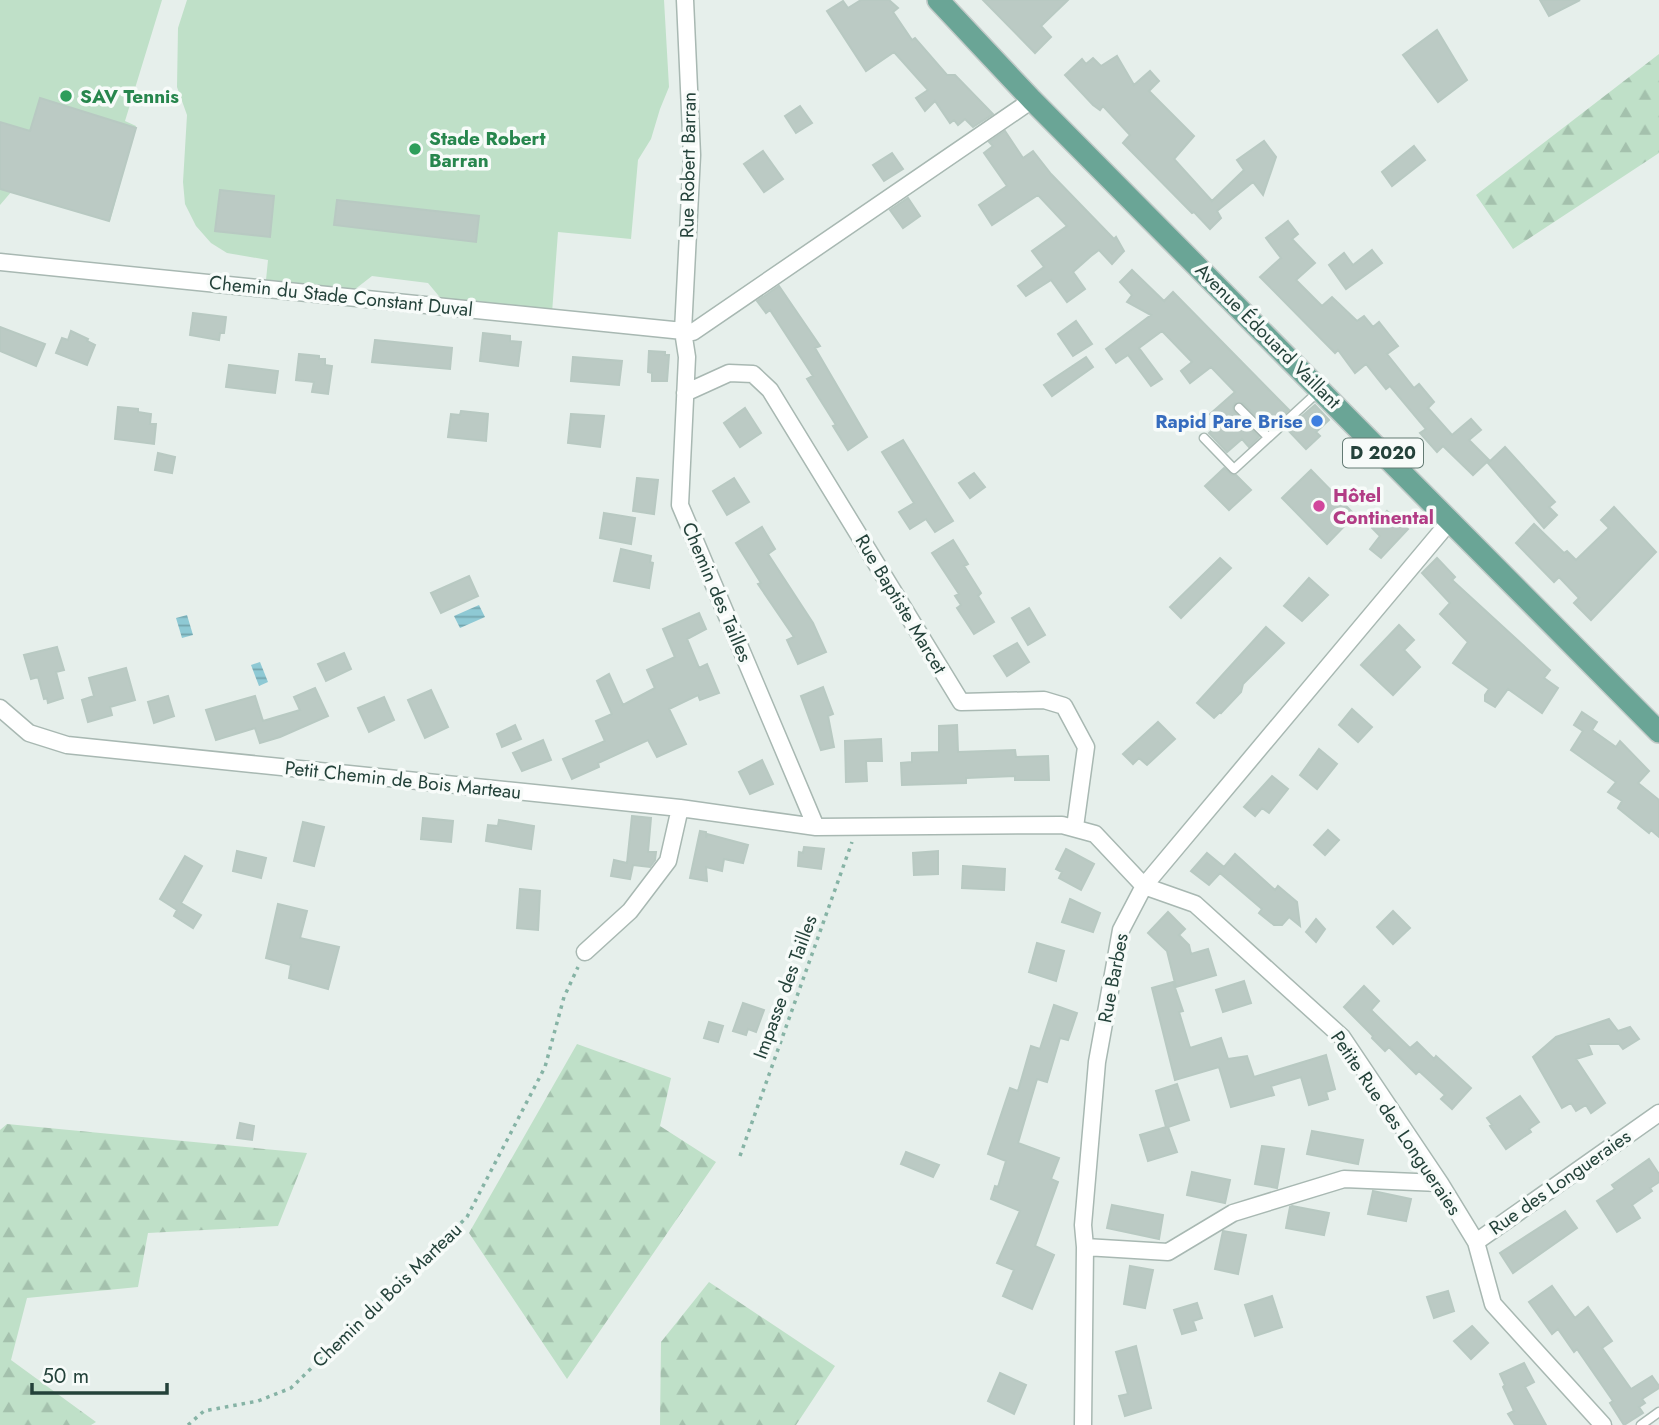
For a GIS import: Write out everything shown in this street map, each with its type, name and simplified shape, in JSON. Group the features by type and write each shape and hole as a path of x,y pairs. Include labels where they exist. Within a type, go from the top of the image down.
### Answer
{"main road":[{"name":"Avenue Édouard Vaillant","path":"938,0 1032,100 1659,732"}],"street":[{"name":"Rue Robert Barran","path":"683,331 692,155 685,0"},
{"path":"683,331 693,331 1032,100"},
{"name":"Chemin du Stade Constant Duval","path":"0,262 683,331"},
{"name":"Chemin des Tailles","path":"683,331 687,357 680,505 816,827"},
{"name":"Rue Baptiste Marcet","path":"685,393 729,373 753,374 770,390 961,702 1044,701 1064,706 1086,747 1075,827"},
{"name":"Rue Barbes","path":"1083,1425 1083,1225 1097,1062 1121,930 1144,886 1450,521"},
{"name":"Petit Chemin de Bois Marteau","path":"0,708 29,733 67,744 680,808 816,827"},
{"path":"585,952 629,911 668,861 680,808"},
{"path":"816,827 1075,827 1095,834 1144,886"},
{"name":"Petite Rue des Longueraies","path":"1144,886 1195,904 1342,1037 1440,1183 1476,1242"},
{"name":"Rue des Longueraies","path":"1603,1425 1493,1304 1476,1242 1659,1113"},
{"path":"1085,1247 1168,1252 1233,1213 1344,1179 1440,1183"}],"lane":[{"path":"1204,438 1234,469 1321,389"},
{"path":"1239,408 1268,437"},
{"path":"1641,1425 1659,1412"}],"path":[{"name":"Impasse des Tailles","path":"740,1156 857,827"},
{"name":"Chemin du Bois Marteau","path":"188,1425 204,1411 258,1401 291,1388 467,1217 545,1066 564,997 585,952"}],"green space":[{"name":"SAV Tennis","path":"0,0 162,0 125,121 136,126 110,221 12,191 0,205"},
{"name":"Stade Robert Barran","path":"187,0 664,0 669,87 651,139 638,160 631,239 558,232 552,313 443,301 428,283 372,276 354,290 266,280 268,260 227,253 211,243 196,226 185,204 183,182 187,115 177,87 178,28"},
{"path":"1659,54 1659,153 1513,249 1476,195"},
{"path":"577,1044 671,1078 660,1126 716,1162 567,1379 469,1233"},
{"path":"7,1124 307,1153 278,1226 148,1233 138,1287 27,1298 11,1360 96,1422 91,1425 0,1425 0,1130"},
{"path":"709,1282 835,1366 796,1425 660,1425 661,1342"}],"water":[{"path":"479,605 485,617 460,628 454,616"},
{"path":"187,615 193,635 182,638 176,618"},
{"path":"260,662 268,682 259,686 251,665"}],"building":[{"path":"861,0 889,0 898,8 893,12 912,40 915,38 947,75 955,75 993,114 973,127 965,119 958,125 954,120 950,123 935,101 925,111 916,98 928,90 894,52 866,71 827,11 843,1 848,8"},
{"path":"983,0 1068,0 1041,26 1051,37 1035,53"},
{"path":"1540,0 1580,0 1549,16"},
{"path":"1437,30 1467,80 1438,102 1403,55"},
{"path":"1117,56 1134,85 1150,71 1159,81 1149,91 1194,136 1174,159 1212,201 1244,170 1237,160 1264,141 1276,157 1263,195 1253,182 1217,211 1221,218 1210,229 1192,213 1123,143 1130,135 1103,106 1100,110 1093,105 1065,75 1082,59 1086,64 1093,58 1101,66"},
{"path":"40,98 136,128 109,221 0,189 0,122 30,131"},
{"path":"800,106 812,123 796,133 785,116"},
{"path":"1005,131 1023,158 1033,151 1051,174 1114,239 1116,237 1124,251 1112,264 1099,250 1073,272 1085,289 1067,302 1051,280 1026,296 1018,286 1044,267 1032,251 1067,226 1038,195 992,225 979,205 1007,186 984,153 993,146 989,142"},
{"path":"1414,146 1425,160 1392,186 1382,172"},
{"path":"763,151 783,179 764,192 744,164"},
{"path":"892,153 903,169 884,181 873,165"},
{"path":"220,190 274,196 270,237 215,231"},
{"path":"908,198 920,216 903,228 890,210"},
{"path":"337,200 479,216 476,242 334,225"},
{"path":"1288,221 1298,234 1292,239 1315,263 1296,280 1322,306 1332,297 1357,321 1364,316 1373,327 1379,322 1398,346 1387,354 1414,388 1419,384 1434,402 1428,408 1452,435 1471,419 1481,430 1469,440 1489,460 1473,475 1443,446 1437,452 1420,433 1426,429 1390,386 1386,389 1366,364 1355,373 1338,350 1335,353 1260,277 1281,258 1266,238"},
{"path":"1372,250 1382,263 1346,289 1329,265 1344,253 1353,265"},
{"path":"1132,270 1164,301 1173,292 1289,410 1268,428 1243,403 1235,403 1234,412 1259,437 1249,447 1242,439 1227,452 1209,433 1219,424 1210,414 1235,392 1211,367 1190,383 1181,371 1192,362 1162,331 1139,348 1162,379 1151,386 1128,355 1116,363 1106,349 1151,315 1127,302 1132,295 1120,282"},
{"path":"779,286 820,346 815,348 867,437 848,450 833,426 836,425 807,379 813,376 770,310 766,313 757,301"},
{"path":"193,313 226,317 224,333 220,333 219,340 190,335"},
{"path":"1076,321 1092,344 1073,356 1058,334"},
{"path":"0,327 45,344 36,366 0,351"},
{"path":"71,331 95,345 87,365 56,353 62,338 68,340"},
{"path":"483,333 510,336 510,341 521,342 518,366 480,361"},
{"path":"375,340 452,348 450,369 372,362"},
{"path":"649,351 665,352 665,355 669,355 667,381 652,381 652,373 648,372"},
{"path":"299,354 319,356 319,359 325,359 325,365 332,366 328,394 312,392 314,382 296,380"},
{"path":"573,357 622,361 619,385 571,381"},
{"path":"1086,357 1093,367 1052,396 1044,385"},
{"path":"229,365 278,371 275,393 226,387"},
{"path":"1315,405 1329,420 1316,432 1320,436 1306,449 1287,429"},
{"path":"118,407 138,409 138,412 151,414 150,424 156,424 154,444 115,439"},
{"path":"745,408 761,433 740,447 724,423"},
{"path":"461,411 488,414 486,441 448,437 451,414 460,415"},
{"path":"571,414 604,416 600,447 568,443"},
{"path":"903,440 953,521 935,532 926,519 910,529 899,512 914,503 882,452"},
{"path":"1505,447 1555,502 1549,507 1557,515 1544,528 1488,463"},
{"path":"158,453 175,457 172,473 155,470"},
{"path":"1224,468 1236,475 1251,490 1229,510 1205,486"},
{"name":"Hôtel Continental","path":"1311,470 1355,515 1327,544 1282,498"},
{"path":"974,473 985,487 970,498 959,483"},
{"path":"637,478 658,480 654,514 633,511"},
{"path":"734,478 749,502 727,515 713,491"},
{"path":"1614,507 1656,552 1591,620 1574,603 1579,598 1559,577 1554,582 1516,543 1534,524 1564,553 1567,551 1576,560 1609,528 1601,520"},
{"path":"1387,511 1408,529 1381,558 1370,549 1380,536 1372,528"},
{"path":"604,513 635,518 631,544 600,538"},
{"path":"762,527 775,549 768,554 813,623 826,652 798,664 787,640 794,637 758,584 761,583 736,543"},
{"path":"953,540 968,564 964,566 981,593 978,596 994,622 974,634 957,608 961,605 955,596 959,594 932,553"},
{"path":"621,549 651,556 650,562 653,563 649,588 614,581"},
{"path":"1220,558 1231,568 1181,618 1170,607"},
{"path":"1437,558 1455,577 1452,580 1550,670 1544,678 1558,688 1542,713 1508,689 1495,707 1485,701 1489,689 1453,663 1468,642 1440,614 1450,603 1422,573"},
{"path":"469,576 478,596 441,613 431,593"},
{"path":"1309,578 1328,595 1302,621 1284,606"},
{"path":"1029,608 1045,635 1028,645 1012,618"},
{"path":"699,613 706,629 687,639 699,668 707,664 719,693 700,700 698,695 669,709 686,744 657,757 648,740 598,763 599,767 572,779 563,759 605,741 596,721 612,714 597,681 609,674 623,705 655,688 647,670 675,657 663,629"},
{"path":"1399,625 1414,640 1404,650 1420,667 1393,695 1361,665"},
{"path":"1266,627 1284,643 1214,718 1197,703"},
{"path":"1017,643 1029,662 1007,676 994,656"},
{"path":"57,647 64,670 56,672 63,698 48,703 47,698 44,699 38,677 31,679 24,655"},
{"path":"344,653 351,669 326,681 318,664"},
{"path":"126,668 135,700 110,707 112,715 88,722 82,700 94,696 89,678"},
{"path":"823,687 833,714 828,716 834,747 821,750 801,696"},
{"path":"315,688 328,716 260,743 255,728 216,740 206,710 255,696 263,721 300,710 294,697"},
{"path":"431,690 448,727 425,738 408,700"},
{"path":"168,696 174,716 154,723 148,702"},
{"path":"384,697 394,720 369,732 358,708"},
{"path":"1352,709 1372,727 1358,742 1339,725"},
{"path":"1582,712 1597,722 1592,730 1616,747 1620,741 1649,771 1638,783 1659,800 1659,837 1651,830 1649,833 1618,808 1622,801 1608,792 1616,782 1571,750 1583,731 1574,725"},
{"path":"1158,722 1175,739 1147,765 1139,758 1133,764 1123,754"},
{"path":"515,725 521,739 502,747 497,734"},
{"path":"957,725 958,752 1015,750 1016,757 1048,756 1049,780 1015,780 1015,776 966,778 966,783 902,785 901,763 912,762 912,753 939,752 939,726"},
{"path":"881,739 882,761 866,761 867,781 846,782 845,741"},
{"path":"543,740 551,760 522,771 513,753"},
{"path":"1319,749 1337,764 1317,789 1300,775"},
{"path":"762,760 773,784 750,794 739,772"},
{"path":"1272,776 1288,789 1269,813 1262,808 1255,816 1244,807"},
{"path":"632,816 651,818 648,852 656,852 655,860 650,867 633,865 630,879 611,876 614,860 627,863"},
{"path":"423,818 453,821 451,842 421,839"},
{"path":"499,820 534,826 531,849 486,841 488,825 498,826"},
{"path":"303,822 324,827 314,866 294,861"},
{"path":"1328,830 1339,840 1325,855 1314,845"},
{"path":"700,831 706,832 706,838 707,834 748,845 743,863 724,859 722,871 706,867 707,881 690,878"},
{"path":"804,847 824,849 821,869 798,866 799,852 803,853"},
{"path":"1066,849 1094,864 1081,890 1059,878 1062,872 1056,869"},
{"path":"237,851 266,858 261,878 233,871"},
{"path":"938,851 938,874 914,875 913,853"},
{"path":"1207,853 1224,867 1235,854 1275,890 1278,886 1297,902 1300,926 1289,917 1282,925 1274,925 1259,913 1262,909 1220,873 1209,885 1191,871"},
{"path":"185,856 202,866 181,903 201,915 193,928 174,916 177,910 160,899"},
{"path":"963,866 1005,869 1004,890 962,888"},
{"path":"520,889 540,891 538,930 517,928"},
{"path":"1070,899 1100,913 1093,932 1062,922"},
{"path":"278,904 307,911 300,938 339,947 328,989 289,978 291,965 266,958"},
{"path":"1393,911 1410,928 1393,944 1377,927"},
{"path":"1168,912 1185,929 1179,935 1189,945 1191,954 1208,949 1216,975 1176,987 1167,951 1148,933"},
{"path":"1316,919 1325,929 1316,942 1306,932"},
{"path":"1037,943 1064,951 1056,981 1029,972"},
{"path":"1244,981 1251,1003 1223,1012 1216,990"},
{"path":"1173,982 1183,1011 1179,1012 1190,1048 1221,1038 1228,1059 1247,1056 1254,1077 1326,1055 1335,1089 1326,1092 1328,1099 1309,1105 1301,1077 1271,1086 1274,1095 1231,1107 1219,1067 1175,1080 1152,988"},
{"path":"1364,986 1379,1001 1371,1010 1410,1048 1417,1042 1471,1088 1452,1109 1441,1099 1445,1095 1419,1071 1416,1074 1389,1047 1385,1051 1344,1007"},
{"path":"743,1003 764,1010 756,1032 748,1029 746,1035 733,1031"},
{"path":"1054,1005 1077,1013 1068,1040 1060,1038 1047,1082 1037,1079 1018,1143 1059,1158 1051,1179 1058,1182 1035,1246 1054,1255 1032,1309 1003,1296 1014,1270 997,1263 1020,1211 991,1199 995,1186 998,1187 1006,1161 988,1154 1010,1088 1018,1091 1031,1046 1040,1049"},
{"path":"1609,1019 1618,1031 1630,1027 1639,1039 1623,1049 1619,1044 1588,1044 1592,1054 1576,1059 1605,1103 1591,1113 1586,1105 1576,1111 1571,1103 1562,1108 1533,1057 1556,1037"},
{"path":"709,1022 723,1026 718,1042 704,1038"},
{"path":"1177,1084 1189,1120 1168,1127 1177,1152 1148,1161 1140,1135 1166,1127 1156,1091"},
{"path":"1520,1096 1539,1122 1529,1129 1531,1132 1506,1149 1487,1118"},
{"path":"240,1123 254,1126 252,1140 237,1138"},
{"path":"1312,1131 1363,1140 1358,1164 1307,1154"},
{"path":"1262,1146 1284,1149 1277,1188 1255,1184"},
{"path":"906,1152 939,1165 933,1177 901,1164"},
{"path":"1649,1159 1659,1174 1659,1182 1650,1188 1652,1191 1632,1205 1640,1218 1617,1232 1597,1201 1615,1189 1612,1185"},
{"path":"1192,1172 1230,1180 1225,1203 1187,1195"},
{"path":"1373,1191 1411,1199 1406,1221 1368,1214"},
{"path":"1112,1205 1163,1215 1159,1239 1107,1228"},
{"path":"1292,1206 1329,1213 1324,1235 1286,1228"},
{"path":"1565,1211 1577,1228 1513,1273 1500,1253"},
{"path":"1223,1231 1246,1235 1238,1274 1215,1269"},
{"path":"1130,1266 1153,1270 1145,1308 1124,1304"},
{"path":"1552,1286 1575,1318 1588,1307 1612,1341 1602,1348 1631,1389 1652,1376 1659,1386 1642,1399 1645,1403 1639,1407 1643,1413 1624,1425 1610,1403 1613,1401 1577,1349 1574,1352 1558,1329 1552,1334 1529,1302"},
{"path":"1448,1291 1454,1311 1434,1318 1427,1297"},
{"path":"1272,1296 1282,1327 1255,1336 1245,1305"},
{"path":"1197,1303 1202,1318 1193,1321 1196,1330 1182,1334 1174,1310"},
{"path":"1472,1326 1488,1343 1471,1359 1454,1341"},
{"path":"1136,1346 1151,1408 1125,1416 1119,1396 1128,1394 1116,1352"},
{"path":"1524,1363 1534,1382 1525,1387 1546,1425 1515,1425 1508,1414 1514,1411 1500,1374"},
{"path":"1000,1373 1026,1385 1014,1414 988,1401"}],"place":[{"name":"SAV Tennis","path":"66,96"},
{"name":"Stade Robert Barran","path":"415,149"},
{"name":"Rapid Pare Brise","path":"1317,421"},
{"name":"Hôtel Continental","path":"1319,506"}]}
